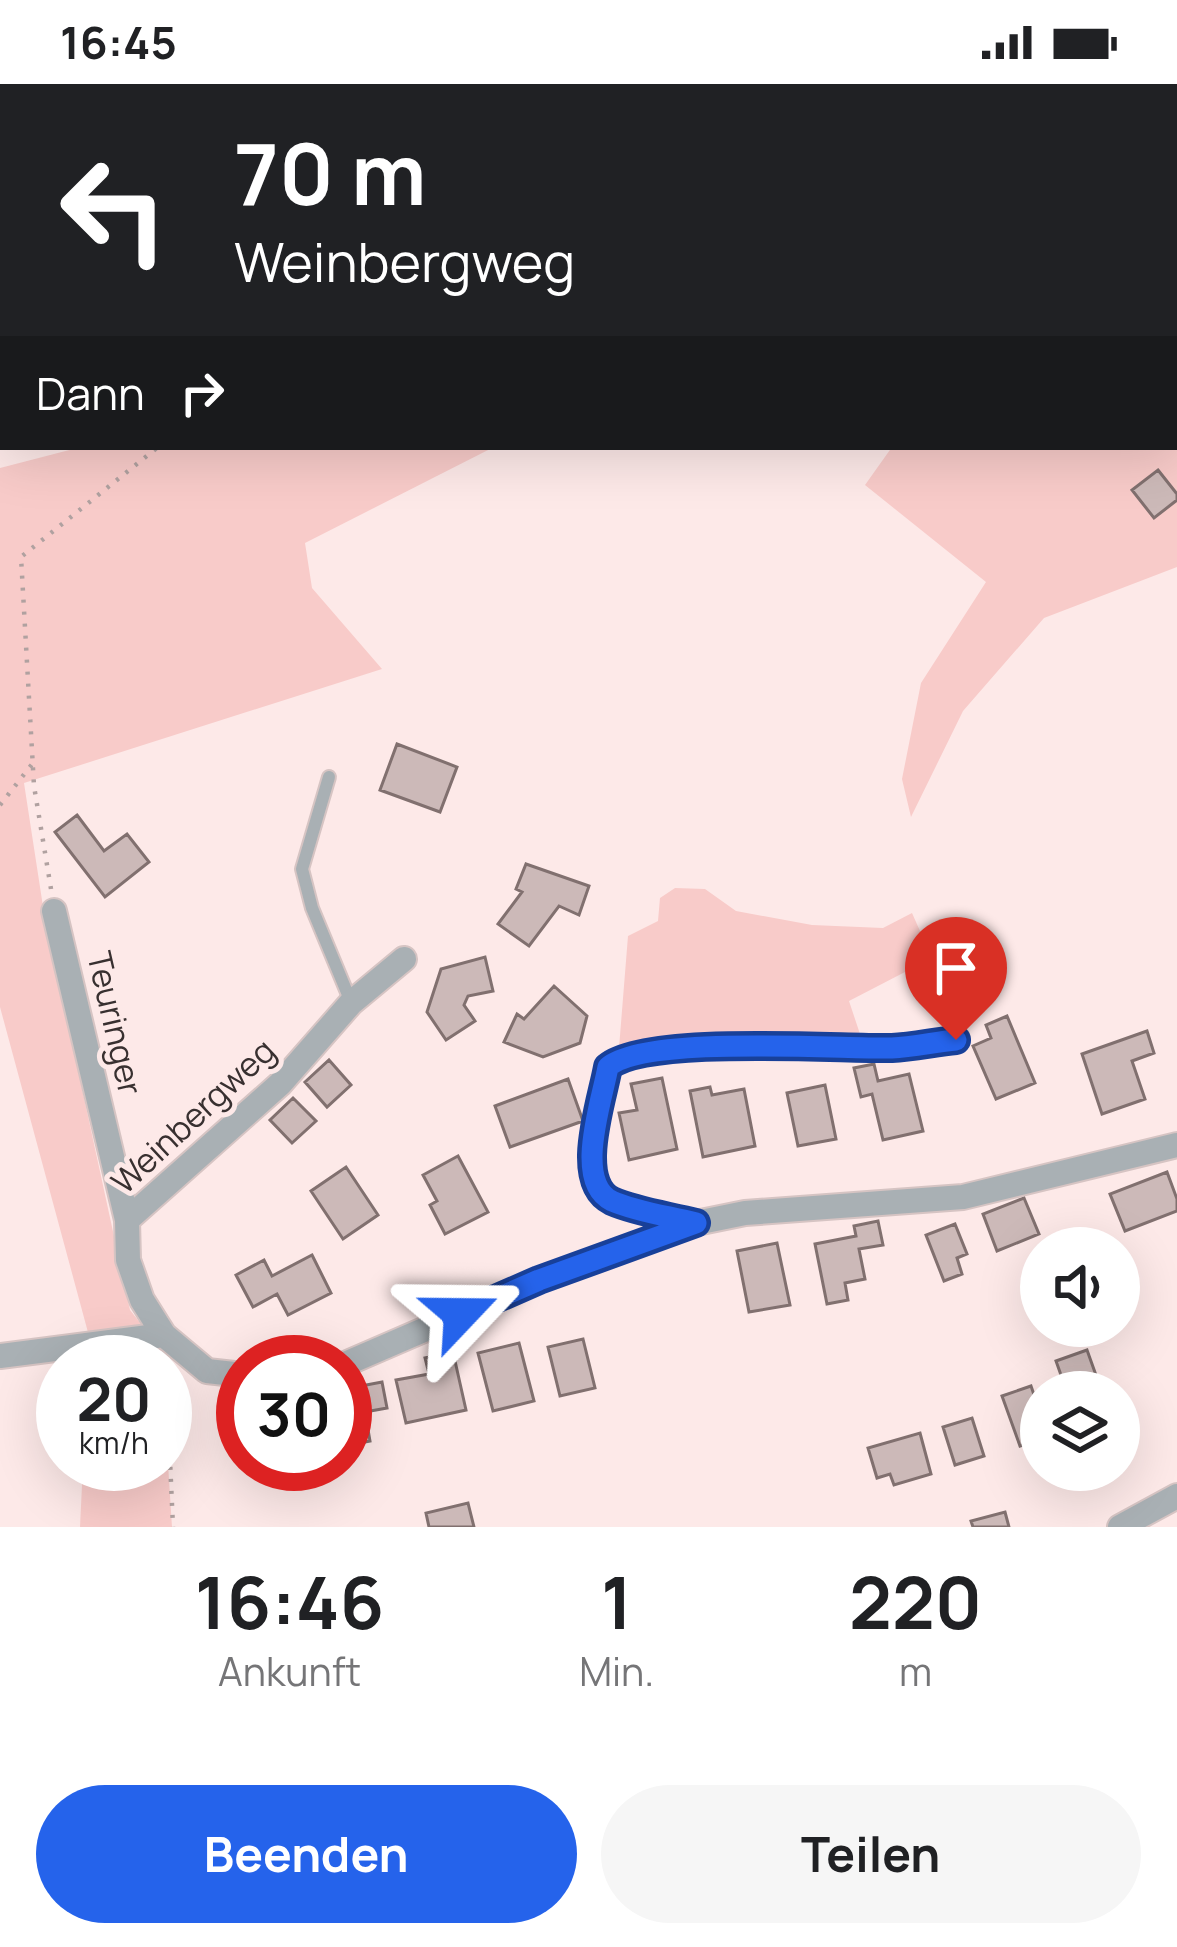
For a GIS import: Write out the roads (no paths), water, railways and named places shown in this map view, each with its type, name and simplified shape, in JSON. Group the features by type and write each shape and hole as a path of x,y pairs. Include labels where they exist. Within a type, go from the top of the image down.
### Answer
{"street":[{"name":"Teuringer","path":"54,911 127,1220"},
{"name":"Weinbergweg","path":"164,1335 142,1300 128,1260 127,1220 280,1084 351,1003 404,959"},
{"path":"696,1223 608,1200 592,1180 591,1157 608,1067 619,1058 686,1048 898,1048 956,1040"},
{"path":"372,1352 539,1280 696,1223 745,1214 963,1197 1177,1145"},
{"path":"0,1356 36,1351"},
{"path":"1120,1527 1177,1496"}],"lane":[{"path":"329,777 302,869 312,908 351,1003"}]}
